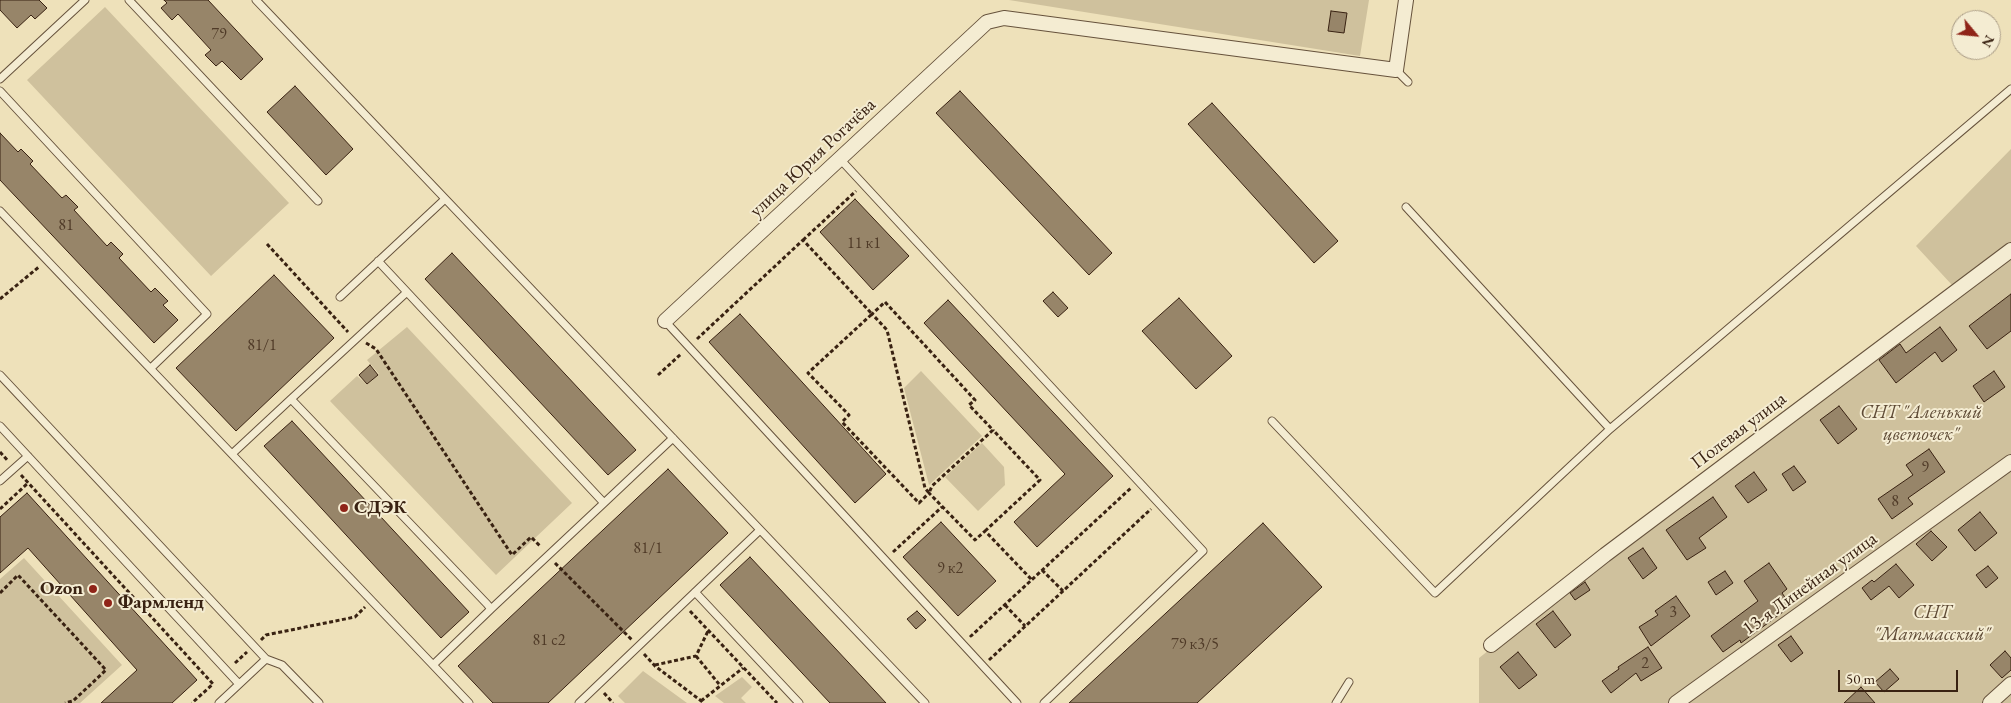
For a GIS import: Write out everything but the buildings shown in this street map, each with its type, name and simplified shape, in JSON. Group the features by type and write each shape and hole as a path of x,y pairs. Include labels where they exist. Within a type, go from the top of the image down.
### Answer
{"street":[{"path":"1396,70 1406,0"},
{"name":"улица Юрия Рогачёва","path":"665,322 987,22 1004,18 1396,70"},
{"name":"Полевая улица","path":"1490,645 1605,555 2011,250"},
{"name":"13-я Линейная улица","path":"1676,703 2011,462"},
{"path":"1990,703 2011,684"}],"lane":[{"path":"0,79 85,0"},
{"path":"129,0 318,201"},
{"path":"256,0 925,703"},
{"path":"1396,70 1408,82"},
{"path":"1272,421 1435,593 1610,429 2011,89"},
{"path":"0,90 207,314 151,368"},
{"path":"840,159 1203,551 1044,703"},
{"path":"340,297 445,199"},
{"path":"1406,207 1610,429"},
{"path":"0,211 469,703"},
{"path":"378,261 604,503"},
{"path":"233,454 408,292"},
{"path":"665,322 1017,703"},
{"path":"0,375 266,659 282,665 319,703"},
{"path":"291,399 491,608"},
{"path":"0,426 239,684"},
{"path":"433,665 547,555 673,438"},
{"path":"0,481 28,456"},
{"path":"583,702 760,530"},
{"path":"695,592 799,703"},
{"path":"218,703 266,659"},
{"path":"1336,703 1349,682"}],"path":[{"path":"658,375 857,190 863,197"},
{"path":"803,240 872,314 887,330 925,488 929,493 942,507 975,540 1040,480 993,430 969,405 974,400 885,302 872,314 808,372 849,415 842,422 919,503 929,493 932,486 993,430"},
{"path":"267,244 348,332 376,349 512,555 531,537 655,666 702,702 720,684 743,668"},
{"path":"0,299 47,260"},
{"path":"696,339 703,346"},
{"path":"1125,480 1138,494"},
{"path":"0,509 28,483 212,684"},
{"path":"965,629 971,636 1132,487"},
{"path":"983,666 1152,508 1145,501"},
{"path":"894,552 942,507"},
{"path":"984,531 1032,580"},
{"path":"887,545 900,559"},
{"path":"1042,570 1063,592"},
{"path":"0,592 18,575 106,670 73,701 65,703"},
{"path":"192,703 266,635 355,617 372,600"},
{"path":"1005,605 1025,626"},
{"path":"683,617 689,611 776,703"},
{"path":"696,656 708,631"},
{"path":"644,654 650,648"},
{"path":"655,666 696,656"},
{"path":"696,656 720,684"}],"green space":[{"path":"1009,0 1369,0 1360,56"},
{"path":"105,7 289,203 211,276 27,80"},
{"name":"СНТ \"Аленький цветочек\"","path":"2011,149 2011,703 1479,703 1479,658 1952,285 1916,246"},
{"path":"407,327 572,503 496,575 330,401 357,376 367,384 379,374 367,360"},
{"path":"921,371 982,436 929,485 904,388"},
{"path":"982,443 1004,467 1005,485 978,511 945,477"},
{"path":"24,558 122,665 80,703 0,703 0,579"},
{"path":"643,671 687,703 625,703 618,696"},
{"path":"742,677 752,687 741,698 746,703 724,703 715,696"}],"place":[{"name":"СДЭК","path":"344,508"},
{"name":"Ozon","path":"93,589"},
{"name":"Фармленд","path":"108,603"}],"park label":[{"name":"СНТ \"Матмасский\"","path":"1932,624"}]}
